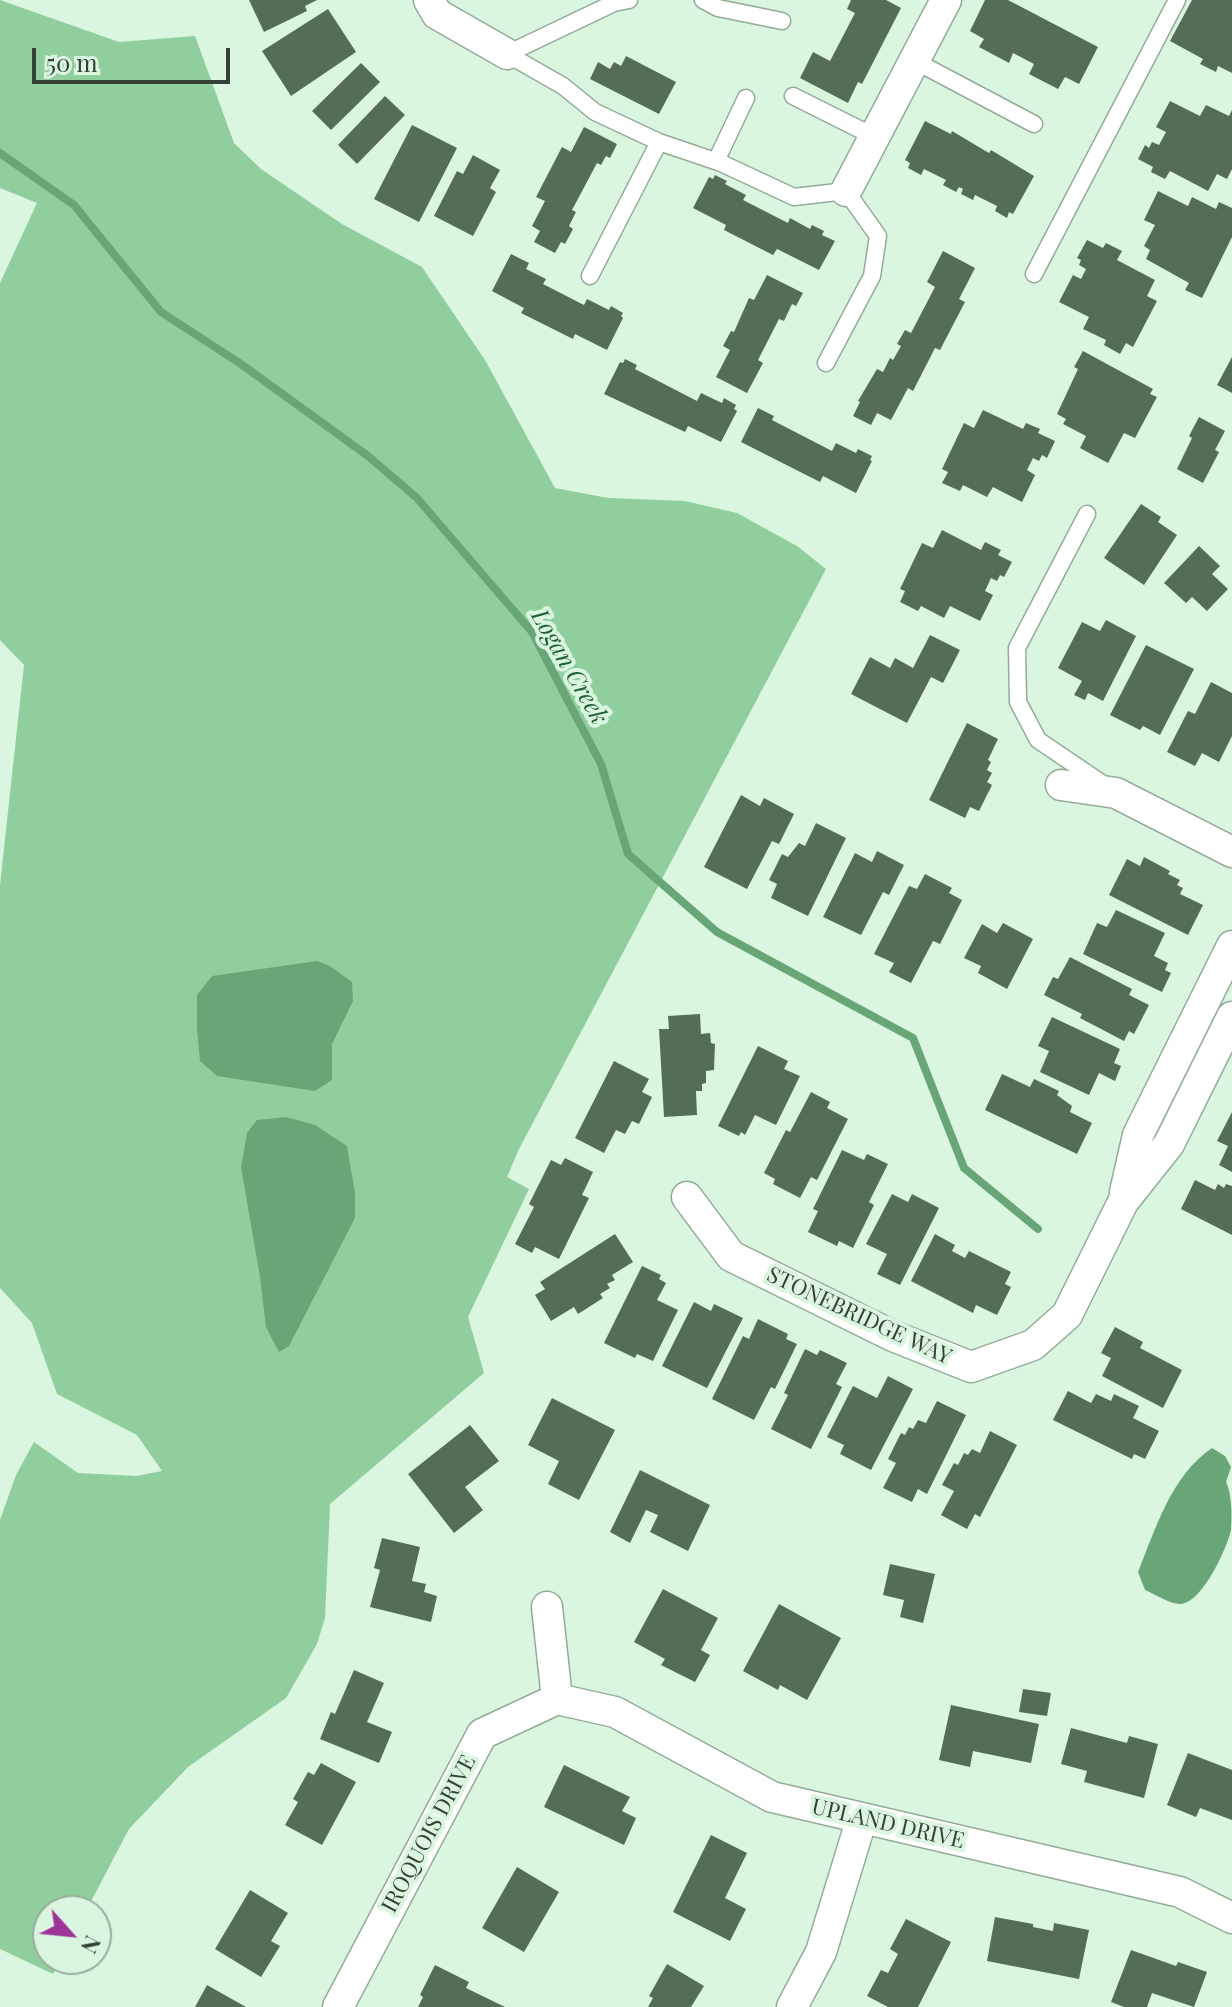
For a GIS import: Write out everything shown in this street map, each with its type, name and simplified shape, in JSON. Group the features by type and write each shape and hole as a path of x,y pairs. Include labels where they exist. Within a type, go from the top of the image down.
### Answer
{"street":[{"path":"429,0 437,14 507,54"},
{"path":"846,191 946,0"},
{"path":"1061,785 1116,793 1232,852"},
{"name":"STONEBRIDGE WAY","path":"1123,1202 1138,1135 1232,946"},
{"name":"STONEBRIDGE WAY","path":"687,1197 731,1256 893,1336 971,1367 1033,1345 1067,1315 1123,1202 1169,1144 1232,1017"},
{"path":"547,1607 557,1699"},
{"name":"UPLAND DRIVE","path":"557,1699 615,1712 772,1797 1180,1892 1232,1918"},
{"name":"IROQUOIS DRIVE","path":"338,2007 482,1734 557,1699"},
{"path":"792,2007 821,1952 862,1818"}],"lane":[{"path":"507,54 614,3 629,0"},
{"path":"703,0 718,8 782,21"},
{"path":"1034,274 1177,0"},
{"path":"507,54 563,86 595,112 659,142 716,161 794,197 846,191 878,236 872,276 826,363"},
{"path":"915,61 1034,124"},
{"path":"793,96 875,137"},
{"path":"716,161 746,98"},
{"path":"590,276 659,142"},
{"path":"1087,514 1017,648 1018,702 1038,740 1116,793"}],"shaded area":[{"path":"0,0 119,42 195,36 234,143 261,169 342,224 422,267 485,360 555,488 608,498 685,501 737,513 797,546 826,569 507,1177 529,1189 468,1317 484,1373 330,1504 325,1618 317,1644 286,1698 188,1767 129,1829 94,1895 32,1895 32,1964 0,1949 0,1520 16,1475 34,1442 78,1473 136,1476 162,1471 137,1435 57,1394 32,1323 0,1288 0,885 24,665 0,640 0,283 37,203 0,188"},
{"path":"317,961 330,966 352,982 353,1001 332,1044 332,1080 315,1091 217,1076 200,1061 197,995 212,976"},
{"path":"286,1117 315,1125 347,1146 355,1193 355,1218 289,1346 279,1352 266,1327 241,1167 247,1133 257,1120"},
{"path":"1212,1448 1225,1456 1231,1467 1226,1482 1231,1504 1231,1530 1205,1585 1188,1602 1176,1604 1145,1590 1138,1572 1175,1488"}],"building":[{"path":"249,0 317,0 305,6 307,11 264,32"},
{"path":"851,0 886,0 901,8 862,84 858,82 848,103 800,78 813,52 830,61 855,13 847,9"},
{"path":"985,0 1008,0 1098,47 1079,84 1065,77 1058,89 1029,74 1034,64 1013,53 1009,63 979,47 984,39 970,31"},
{"path":"1192,0 1232,0 1232,73 1218,66 1216,72 1200,64 1203,59 1170,41"},
{"path":"328,9 356,52 291,96 262,51"},
{"path":"626,56 676,82 659,114 590,79 598,62 610,69 614,62 621,66"},
{"path":"361,63 380,82 331,130 312,111"},
{"path":"385,96 405,115 357,164 338,145"},
{"path":"1170,101 1200,116 1206,105 1229,116 1232,110 1232,169 1227,179 1217,174 1208,191 1170,171 1165,179 1151,172 1153,167 1138,159 1145,145 1149,148 1152,142 1159,145 1166,132 1156,127"},
{"path":"925,121 951,134 952,131 989,153 991,150 1034,176 1013,214 1009,212 1007,218 995,211 997,206 975,195 973,200 961,194 963,189 959,187 956,192 943,185 946,180 924,169 921,175 908,168 910,163 905,160"},
{"path":"412,125 457,148 419,222 374,199"},
{"path":"584,127 617,144 610,158 606,156 601,165 597,163 572,210 576,212 569,226 573,229 565,244 561,242 555,253 534,242 540,231 532,226 545,201 536,197 562,147 571,152"},
{"path":"473,155 500,170 490,188 496,192 473,236 434,216 457,171 463,174"},
{"path":"715,175 746,195 743,200 788,223 790,218 810,229 812,225 824,231 822,235 835,241 819,270 777,249 773,255 724,230 726,225 693,208 709,177 713,179"},
{"path":"1158,191 1188,206 1192,197 1216,209 1219,202 1232,208 1232,237 1202,298 1185,290 1189,283 1146,259 1150,250 1144,246 1155,225 1144,220"},
{"path":"1087,240 1103,248 1106,243 1122,251 1117,260 1155,280 1147,296 1157,301 1133,347 1126,343 1120,354 1104,345 1106,340 1083,329 1089,317 1059,302 1073,275 1081,279 1086,269 1079,265 1081,260 1077,258"},
{"path":"943,251 975,268 959,299 965,302 940,350 935,348 913,391 908,388 891,420 877,413 871,425 853,416 858,401 877,369 883,372 890,358 893,360 905,330 911,333 935,287 927,282"},
{"path":"511,254 529,263 526,269 546,279 543,284 584,305 587,299 623,313 607,350 575,334 573,339 521,313 524,308 492,291"},
{"path":"767,275 803,293 796,306 792,304 784,321 779,319 758,360 763,363 747,393 716,377 730,350 723,346 731,331 734,332 749,298 754,300"},
{"path":"1083,351 1153,389 1150,394 1157,397 1135,438 1124,433 1108,463 1080,448 1086,436 1063,424 1066,419 1057,414"},
{"path":"1232,357 1232,393 1217,385"},
{"path":"625,359 637,365 635,369 697,401 701,393 722,403 724,398 736,405 734,409 737,411 721,442 688,426 685,432 604,394 620,362 623,363"},
{"path":"758,408 774,416 772,420 832,451 836,443 856,453 858,449 872,456 856,493 823,476 820,482 741,442"},
{"path":"983,410 1023,429 1026,423 1040,429 1038,433 1055,441 1047,458 1042,455 1039,461 1033,458 1027,470 1035,475 1022,502 993,487 987,497 963,485 960,491 942,483 948,472 942,469 964,423 974,428"},
{"path":"1199,417 1225,431 1215,450 1219,452 1203,483 1177,469"},
{"path":"1141,504 1161,517 1158,522 1177,535 1144,585 1104,558"},
{"path":"942,530 981,550 985,542 1001,550 998,555 1012,562 1004,577 1000,575 997,581 991,578 985,591 993,595 980,621 950,606 944,618 921,606 918,611 900,602 905,591 900,589 922,543 933,548"},
{"path":"1199,546 1220,566 1212,574 1228,589 1207,611 1192,597 1186,603 1164,583"},
{"path":"1106,620 1136,636 1103,701 1088,693 1085,700 1074,695 1082,681 1058,668 1082,622 1100,631"},
{"path":"930,635 960,650 943,683 931,677 907,723 851,694 870,657 890,668 895,658 913,668"},
{"path":"1146,645 1194,669 1160,735 1143,726 1140,730 1110,715"},
{"path":"1211,682 1232,693 1232,736 1219,762 1202,753 1195,766 1167,752 1188,711 1195,714"},
{"path":"967,723 998,739 988,760 991,762 987,770 992,773 987,782 992,785 979,811 970,807 965,818 929,800"},
{"path":"741,795 760,806 764,798 794,814 779,844 772,841 747,889 704,867"},
{"path":"816,823 846,838 808,916 771,898 777,884 769,880 782,854 788,857 799,843 805,846"},
{"path":"877,851 904,865 889,895 883,892 861,935 823,917 855,853 872,862"},
{"path":"1144,857 1180,880 1177,885 1183,888 1180,894 1203,905 1188,935 1109,895 1127,859 1140,866"},
{"path":"925,874 952,888 949,893 962,900 940,944 933,941 911,983 889,972 894,963 874,954 909,886 917,889"},
{"path":"1116,910 1165,933 1154,956 1168,963 1165,970 1171,973 1162,992 1083,954 1097,923 1107,927"},
{"path":"1003,923 1033,939 1007,989 978,973 981,966 964,958 982,924 997,933"},
{"path":"1070,957 1132,989 1129,995 1149,1005 1134,1034 1129,1031 1124,1041 1080,1018 1082,1014 1044,995 1053,977 1058,979"},
{"path":"700,1014 701,1034 710,1033 711,1043 715,1044 714,1070 706,1071 702,1091 696,1091 697,1115 664,1117 659,1029 669,1029 668,1016"},
{"path":"1052,1017 1120,1049 1114,1063 1121,1066 1115,1081 1099,1073 1089,1095 1040,1072 1049,1051 1038,1046"},
{"path":"758,1046 788,1061 784,1069 800,1076 776,1125 755,1115 745,1135 741,1132 739,1136 718,1126"},
{"path":"614,1061 649,1079 642,1092 652,1097 639,1124 632,1121 625,1134 616,1130 604,1153 575,1138"},
{"path":"1002,1074 1030,1087 1034,1079 1059,1091 1057,1095 1072,1106 1070,1112 1092,1123 1077,1154 985,1110"},
{"path":"811,1092 830,1102 827,1108 848,1119 817,1180 811,1177 800,1198 773,1184 775,1179 764,1173 786,1130 790,1132"},
{"path":"1232,1112 1232,1172 1219,1165 1228,1146 1217,1141"},
{"path":"842,1150 864,1160 867,1154 888,1164 869,1202 874,1205 853,1248 839,1241 837,1246 808,1232 818,1211 813,1209"},
{"path":"565,1158 593,1172 582,1195 589,1198 559,1259 535,1247 532,1253 515,1244 534,1207 529,1204 551,1160 561,1165"},
{"path":"1195,1180 1215,1190 1218,1184 1224,1188 1226,1184 1232,1186 1232,1235 1181,1209"},
{"path":"892,1194 908,1202 912,1194 939,1208 900,1285 877,1274 887,1254 866,1244"},
{"path":"615,1234 633,1262 612,1275 615,1280 607,1284 610,1288 600,1294 603,1298 578,1314 574,1307 551,1321 535,1295 545,1289 540,1282"},
{"path":"935,1234 955,1245 952,1251 965,1258 969,1251 1011,1272 1005,1284 1011,1287 997,1315 976,1305 973,1313 911,1281"},
{"path":"642,1266 661,1275 659,1279 666,1283 657,1300 678,1310 653,1361 637,1354 635,1358 604,1343"},
{"path":"694,1302 711,1311 714,1304 743,1318 707,1388 662,1366"},
{"path":"758,1319 788,1334 786,1339 797,1344 775,1389 771,1387 754,1420 712,1399 743,1336 749,1339"},
{"path":"1115,1327 1143,1342 1140,1348 1182,1370 1163,1408 1102,1376 1111,1358 1101,1353"},
{"path":"805,1349 817,1355 820,1350 847,1363 836,1384 842,1387 811,1449 771,1429"},
{"path":"888,1376 913,1389 871,1470 840,1454 844,1445 827,1437 853,1386 877,1398"},
{"path":"1068,1391 1091,1403 1096,1394 1111,1401 1114,1394 1139,1406 1133,1418 1159,1431 1145,1459 1134,1454 1132,1459 1053,1420"},
{"path":"552,1398 615,1430 579,1500 548,1484 559,1461 528,1445"},
{"path":"937,1401 966,1415 927,1494 918,1489 912,1502 883,1488 896,1463 888,1459 901,1433 905,1435 909,1427 913,1429 918,1420 926,1423"},
{"path":"470,1425 499,1461 465,1487 483,1510 454,1533 408,1474"},
{"path":"990,1431 1017,1445 980,1517 975,1514 967,1529 941,1515 954,1491 942,1485 954,1463 958,1465 964,1453 968,1455 972,1449 980,1453"},
{"path":"640,1470 710,1505 688,1551 650,1532 658,1515 646,1510 630,1543 610,1532"},
{"path":"382,1538 420,1547 412,1581 426,1584 424,1592 437,1596 431,1622 370,1607 380,1570 374,1568"},
{"path":"890,1564 935,1574 923,1623 900,1617 904,1600 883,1595"},
{"path":"663,1589 718,1618 701,1650 710,1655 695,1682 661,1665 665,1659 634,1642"},
{"path":"779,1604 841,1638 807,1700 780,1685 778,1690 743,1671"},
{"path":"354,1670 384,1683 367,1722 392,1732 379,1763 320,1739 331,1712 335,1714"},
{"path":"1023,1689 1051,1693 1047,1716 1019,1712"},
{"path":"951,1705 1039,1724 1031,1763 973,1751 970,1767 939,1760"},
{"path":"1071,1728 1127,1743 1129,1736 1158,1744 1144,1798 1084,1782 1087,1771 1061,1764"},
{"path":"1188,1753 1232,1770 1232,1820 1200,1808 1196,1817 1167,1805"},
{"path":"321,1763 356,1782 322,1845 285,1825 298,1802 293,1799 308,1772 314,1775"},
{"path":"564,1765 630,1797 622,1811 636,1818 624,1845 544,1807"},
{"path":"711,1835 747,1853 725,1898 746,1909 730,1941 673,1912"},
{"path":"517,1867 559,1892 524,1952 482,1928"},
{"path":"250,1890 288,1913 271,1941 280,1946 261,1977 215,1949"},
{"path":"995,1917 1053,1931 1054,1923 1089,1930 1079,1979 987,1961"},
{"path":"906,1919 951,1942 918,2007 888,2007 867,1996 881,1970 888,1973 898,1954 890,1949"},
{"path":"1131,1950 1176,1966 1178,1962 1207,1972 1194,2007 1152,1993 1147,2007 1124,2007 1111,2002"},
{"path":"667,1964 704,1986 691,2007 648,2007 653,1998 649,1996"},
{"path":"435,1965 469,1982 466,1988 505,2007 418,2007 423,1997 420,1995"},
{"path":"207,1985 246,2007 195,2007"}],"waterway":[{"name":"Logan Creek","path":"0,153 74,205 161,312 241,364 368,456 417,498 532,632 601,764 628,854 717,932 913,1038 964,1168 1038,1229"}]}
